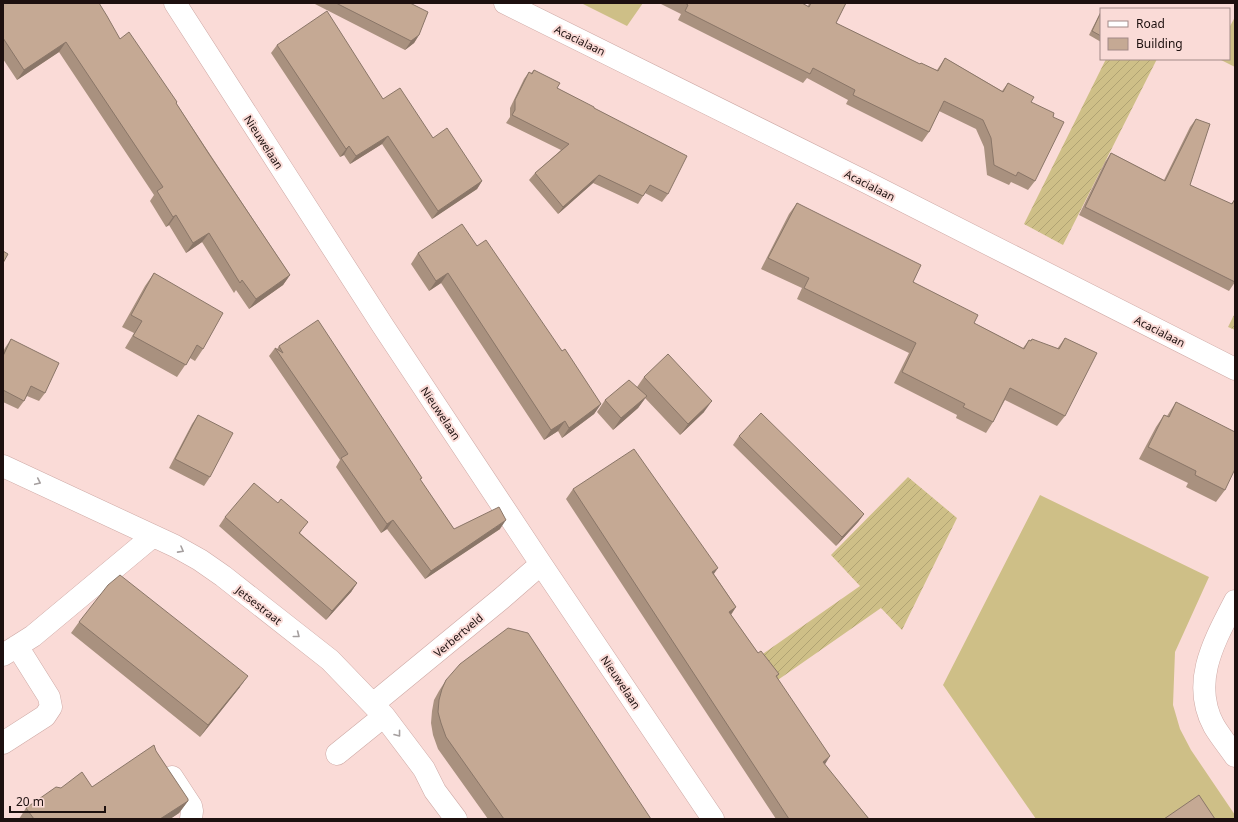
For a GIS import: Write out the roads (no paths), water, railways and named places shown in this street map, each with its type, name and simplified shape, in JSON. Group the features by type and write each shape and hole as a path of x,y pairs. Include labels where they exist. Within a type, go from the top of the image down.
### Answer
{"street":[{"name":"Nieuwelaan","path":"175,3 383,326 713,819"},
{"name":"Acacialaan","path":"505,3 875,187 1235,369"},
{"name":"Jetsestraat","path":"3,466 175,546 200,560 223,576 330,660 378,710 424,769 435,791 456,819"},
{"path":"3,743 45,716 50,707 49,697 10,651 33,636 153,536"},
{"name":"Verbertveld","path":"337,754 378,710 541,564"},
{"path":"1235,601 1214,641 1205,670 1205,692 1206,704 1214,726 1235,756"},
{"path":"162,762 190,806 192,811 191,819"}]}
